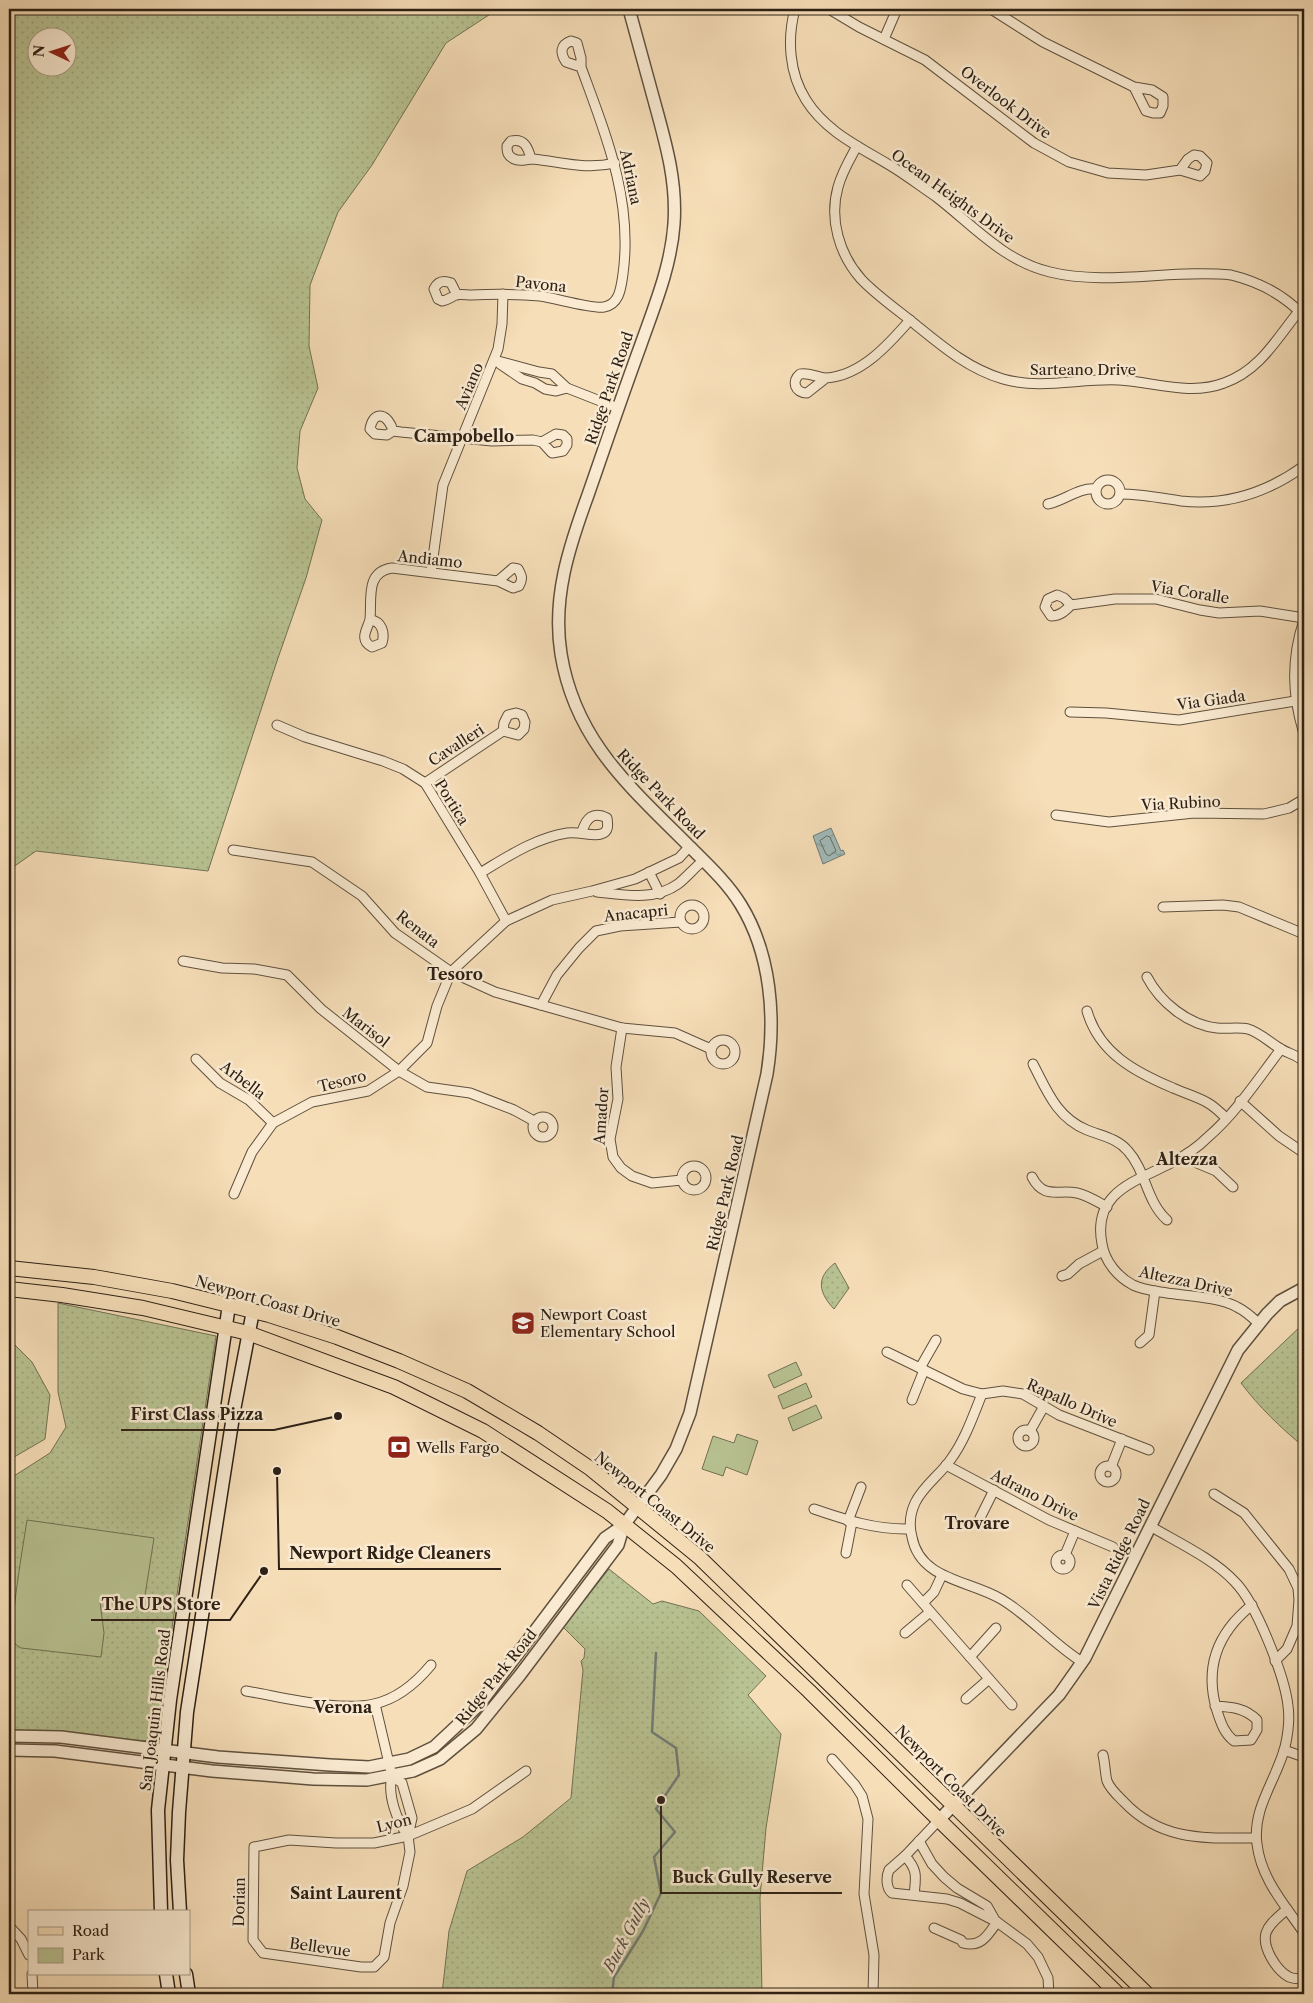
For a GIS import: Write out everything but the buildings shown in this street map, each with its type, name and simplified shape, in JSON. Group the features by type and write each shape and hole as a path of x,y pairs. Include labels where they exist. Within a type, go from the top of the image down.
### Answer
{"main road":[{"name":"Newport Coast Drive","path":"9,1268 102,1278 172,1291 253,1311 337,1337 399,1360 467,1391 538,1433 576,1459 699,1557 1147,1994"},
{"path":"9,1289 143,1308 248,1333 394,1387 483,1431 552,1475 624,1525 676,1566 809,1691 1118,1994"},
{"name":"San Joaquin Hills Road","path":"161,1910 158,1871 158,1810 170,1700 230,1305"},
{"path":"180,1910 177,1860 183,1752 234,1410 253,1311"},
{"path":"166,1976 169,1994"},
{"path":"186,1976 189,1994"}],"street":[{"name":"Ridge Park Road","path":"9,1736 61,1737 218,1757 369,1766 409,1758 434,1747 479,1705 605,1538 624,1525 638,1507 661,1475 676,1449 690,1413 769,1059 770,998 756,937 740,904 704,860 613,769 597,747 585,727 575,702 561,653 558,616 564,567 665,276 672,239 674,190 669,153 629,9"},
{"name":"Ocean Heights Drive","path":"795,9 790,35 790,50 801,90 814,113 826,125 936,197 1012,258 1031,266 1066,276 1231,275 1269,288 1303,310"},
{"name":"Overlook Drive","path":"829,9 859,27 925,60 1034,143 1069,162 1090,169 1127,175 1146,175 1180,170"},
{"path":"884,39 897,9"},
{"path":"991,9 1043,42 1134,87"},
{"name":"Adriana","path":"581,67 615,163 623,202 626,238 618,298"},
{"name":"Sarteano Drive","path":"857,146 843,172 836,199 835,215 840,242 846,257 862,280 953,355 970,365 1003,379 1038,384 1118,380 1197,389 1224,383 1248,371 1269,350 1285,327 1303,310"},
{"path":"530,159 589,167 615,163"},
{"name":"Pavona","path":"457,295 502,294 542,296 598,308 612,304 618,298"},
{"name":"Aviano","path":"431,572 443,485 494,360 501,337 502,294"},
{"path":"826,378 854,370 868,361 888,345 910,320"},
{"path":"494,360 522,379 535,383 545,389 556,391 567,388"},
{"path":"494,360 552,374 567,388 618,408"},
{"path":"535,383 539,372"},
{"path":"393,431 492,442 533,440 542,442"},
{"path":"1120,494 1199,502 1226,500 1258,492 1276,484 1304,466"},
{"path":"1110,479 1118,485 1120,494 1115,502 1106,504 1098,499 1096,489 1101,481 1110,479"},
{"path":"1048,504 1058,502 1081,491 1096,489"},
{"name":"Andiamo","path":"370,620 372,584 380,572 392,568 498,581"},
{"name":"Via Coralle","path":"1071,605 1115,599 1156,599 1219,613 1260,611 1304,619"},
{"path":"1304,619 1295,657 1294,675 1295,701 1304,734"},
{"name":"Via Giada","path":"1070,712 1106,713 1179,720 1295,701"},
{"name":"Portica","path":"278,725 305,737 383,761 403,769 424,782 480,872 506,921"},
{"name":"Cavalleri","path":"424,782 503,731"},
{"name":"Via Rubino","path":"1056,816 1109,822 1194,813 1264,814 1289,808 1304,799"},
{"path":"480,872 522,848 566,833 582,832"},
{"name":"Tesoro","path":"234,1194 252,1152 273,1123 312,1102 368,1091 399,1071 427,1043 437,1006 451,972 506,921 552,900 635,879 679,858 690,846"},
{"name":"Renata","path":"233,850 312,862 362,896 395,933 451,972 496,992 622,1028 675,1033 711,1049"},
{"name":"Tesoro","path":"592,891 632,896 660,894 679,884 704,860"},
{"path":"649,872 660,894"},
{"path":"1163,907 1223,905 1239,907 1304,934"},
{"name":"Anacapri","path":"541,1005 556,975 596,931 620,926 681,922"},
{"name":"Marisol","path":"183,961 222,968 287,975 321,1010 399,1071 427,1086 470,1093 514,1110 534,1121"},
{"path":"1147,977 1161,997 1196,1022 1217,1028 1248,1029 1281,1049 1299,1057 1304,1062"},
{"path":"1087,1011 1102,1043 1119,1059 1170,1087 1208,1103 1226,1118"},
{"name":"Amador","path":"622,1028 616,1067 618,1099 610,1139 613,1157 621,1168 632,1176 652,1183 682,1180"},
{"name":"Altezza Drive","path":"1258,1323 1242,1310 1225,1302 1155,1292 1134,1286 1123,1279 1114,1270 1103,1251 1102,1218 1115,1194 1124,1186 1170,1164 1211,1136 1281,1049"},
{"name":"Arbella","path":"196,1059 220,1083 249,1100 273,1123"},
{"path":"1033,1064 1059,1111 1074,1124 1119,1143 1134,1159 1153,1204 1167,1220"},
{"path":"1240,1102 1279,1136 1304,1153"},
{"path":"1188,1153 1197,1163 1216,1171 1233,1187"},
{"path":"1032,1177 1040,1188 1046,1192 1077,1193 1107,1207"},
{"path":"1062,1276 1103,1251"},
{"name":"Vista Ridge Road","path":"939,1820 1054,1701 1082,1662 1232,1361 1258,1323 1280,1301 1304,1288"},
{"path":"1140,1343 1149,1335 1155,1292"},
{"path":"912,1400 922,1369 936,1340"},
{"path":"887,1352 963,1389 982,1394 962,1441 946,1465 921,1492 915,1502 910,1529 918,1555 932,1570 984,1590 1000,1599 1062,1650 1082,1662"},
{"name":"Rapallo Drive","path":"982,1394 1003,1391 1023,1394 1044,1408 1149,1450"},
{"path":"1030,1431 1044,1408"},
{"path":"1110,1467 1122,1439"},
{"name":"Adrano Drive","path":"946,1465 1049,1520 1113,1547"},
{"path":"846,1554 850,1522 861,1488"},
{"path":"980,1518 994,1490"},
{"path":"1214,1494 1244,1513 1289,1569 1298,1588 1300,1600 1297,1626 1287,1649 1275,1661"},
{"path":"814,1509 850,1522 892,1530 910,1529"},
{"name":"Ridge Park Road","path":"9,1750 55,1751 182,1766 313,1778 367,1780 413,1771 440,1758 476,1728 520,1675 618,1545 624,1525"},
{"path":"1150,1526 1223,1570 1238,1584 1252,1605 1286,1689 1288,1726 1284,1750 1263,1798 1259,1812 1256,1838 1262,1870 1269,1884 1304,1933"},
{"path":"1065,1555 1075,1531"},
{"path":"922,1603 934,1592 942,1575"},
{"path":"907,1585 1012,1705"},
{"path":"1216,1706 1250,1712 1257,1720 1257,1730 1250,1740 1234,1741 1226,1734 1216,1706 1212,1688 1212,1674 1219,1645 1231,1624 1252,1605"},
{"path":"905,1633 930,1612"},
{"path":"970,1657 996,1628"},
{"path":"246,1691 334,1705 375,1704 403,1691 431,1665"},
{"path":"966,1699 989,1679"},
{"path":"375,1704 392,1776 389,1786 400,1825 408,1836"},
{"path":"1284,1750 1304,1757"},
{"path":"1103,1755 1108,1782 1129,1808 1150,1823 1190,1837 1256,1838"},
{"path":"832,1759 862,1796 868,1819 864,1894 874,1956 873,1994"},
{"name":"Lyon","path":"254,1847 289,1840 336,1843 374,1842 408,1836 472,1809 526,1772"},
{"path":"392,1776 402,1783 412,1818 408,1836"},
{"path":"939,1820 905,1856 888,1870 887,1885 892,1893 960,1903 984,1918 997,1922 1027,1944 1038,1957 1048,1978 1050,1994"},
{"name":"Bellevue","path":"263,1953 362,1967 374,1967 384,1957 390,1923 403,1886 410,1852 408,1836"},
{"path":"919,1841 932,1864 944,1877 957,1888 986,1906 997,1922"},
{"name":"Dorian","path":"254,1847 253,1940 263,1953"},
{"path":"905,1856 913,1865 916,1876 914,1895"},
{"path":"1287,1910 1270,1926 1267,1931 1266,1943 1277,1965 1285,1974 1297,1979 1304,1978"},
{"path":"934,1928 947,1933 963,1943 974,1944 985,1939 997,1922"},
{"path":"9,1926 21,1939 28,1953"},
{"path":"32,1976 33,1994"}],"green space":[{"path":"9,9 498,9 446,43 372,165 338,212 310,285 309,346 318,388 300,431 297,468 305,499 322,520 306,578 208,871 36,851 9,870"},
{"path":"835,1263 849,1288 834,1309 825,1297 821,1286 824,1274"},
{"path":"58,1303 216,1336 155,1741 9,1735 9,1481 50,1453 66,1427 58,1392"},
{"path":"1304,1323 1304,1447 1271,1417 1241,1383"},
{"path":"9,1339 32,1362 50,1395 45,1439 9,1460"},
{"path":"796,1362 802,1375 774,1388 768,1375"},
{"path":"806,1383 812,1397 783,1409 778,1396"},
{"path":"816,1405 822,1418 793,1431 788,1418"},
{"path":"737,1434 758,1441 747,1475 726,1467 723,1476 702,1469 713,1436 734,1443"},
{"path":"27,1520 154,1538 143,1608 100,1602 104,1633 101,1657 21,1648 15,1644 12,1637 14,1607"},
{"path":"609,1569 653,1604 662,1601 699,1611 766,1676 748,1695 781,1734 766,1828 760,1898 762,1994 442,1994 449,1931 467,1871 523,1837 571,1798 583,1670 581,1661 584,1658 585,1649 563,1627"}],"water":[{"path":"831,828 841,851 843,850 845,854 823,864 813,836"}],"waterway":[{"name":"Buck Gully","path":"612,1994 614,1977 643,1931 661,1893 654,1857 675,1832 656,1809 679,1775 676,1748 652,1732 656,1653"}],"place":[{"name":"Newport Coast Elementary School","path":"523,1323"},
{"name":"First Class Pizza","path":"338,1416"},
{"name":"Wells Fargo","path":"399,1447"},
{"name":"Newport Ridge Cleaners","path":"277,1471"},
{"name":"The UPS Store","path":"264,1571"},
{"name":"Buck Gully Reserve","path":"661,1800"}],"district":[{"name":"Campobello","path":"464,436"},
{"name":"Tesoro","path":"455,974"},
{"name":"Altezza","path":"1187,1159"},
{"name":"Trovare","path":"977,1523"},
{"name":"Verona","path":"343,1707"},
{"name":"Saint Laurent","path":"346,1893"}]}
